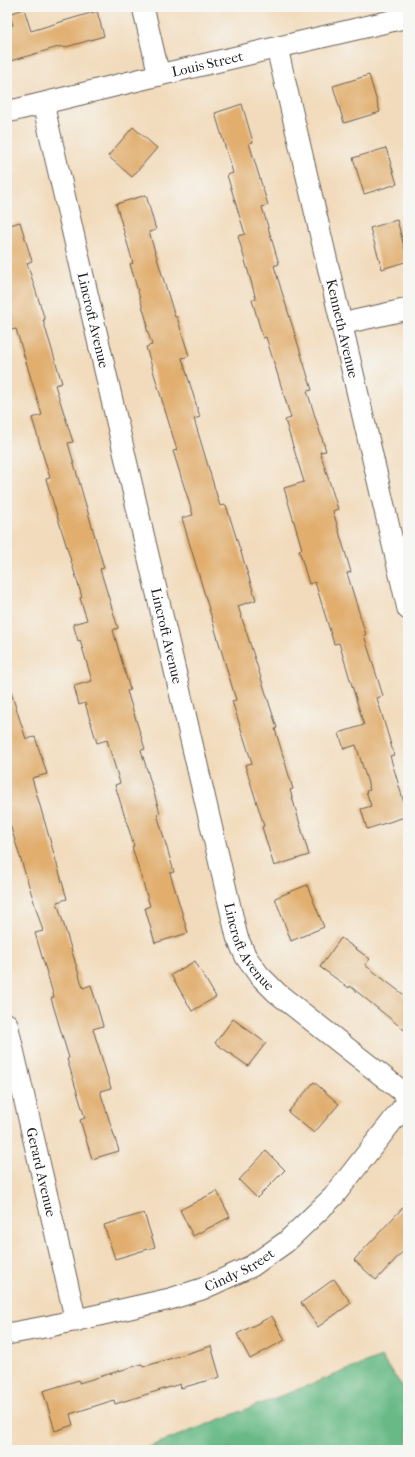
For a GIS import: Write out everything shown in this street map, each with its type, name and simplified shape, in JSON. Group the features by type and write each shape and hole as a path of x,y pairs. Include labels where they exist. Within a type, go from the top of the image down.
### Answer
{"street":[{"path":"143,7 159,75"},
{"name":"Louis Street","path":"7,112 408,17"},
{"name":"Kenneth Avenue","path":"277,48 408,609"},
{"name":"Lincroft Avenue","path":"43,104 236,937 246,957 259,975 277,993 408,1096"},
{"path":"341,324 408,309"},
{"name":"Gerard Avenue","path":"7,1024 76,1321"},
{"name":"Cindy Street","path":"7,1334 76,1321 170,1299 202,1289 252,1266 286,1242 333,1197 408,1101"}],"green space":[{"path":"381,1357 408,1394 408,1450 141,1450"}],"building":[{"path":"24,9 31,31 97,11 104,36 63,48 62,46 7,62 7,27 13,25 9,14"},
{"path":"369,75 380,112 344,123 333,86"},
{"path":"242,104 253,142 249,143 268,205 262,207 279,264 274,266 312,390 307,391 326,451 320,452 338,509 333,511 351,572 347,573 383,696 377,698 394,755 390,756 408,816 367,829 361,809 371,806 366,791 370,790 356,745 344,749 339,733 364,725 339,643 334,644 315,582 309,584 299,550 302,549 284,488 304,482 285,420 291,418 266,337 263,338 252,300 256,299 238,236 245,234 227,175 233,173 215,113"},
{"path":"133,127 157,148 132,177 108,156"},
{"path":"386,148 397,184 364,194 353,158"},
{"path":"146,195 156,230 149,232 175,317 177,317 189,356 182,358 200,417 194,419 220,506 226,505 256,600 238,606 277,728 275,729 293,789 290,790 309,855 274,866 262,827 264,826 245,765 252,763 232,701 236,700 182,518 193,515 173,451 177,450 146,347 152,345 130,264 133,263 116,204"},
{"path":"397,220 408,261 382,269 370,228"},
{"path":"20,222 32,261 27,263 45,320 43,320 62,383 55,385 73,442 68,443 104,568 100,569 118,628 113,630 130,690 127,691 145,749 141,750 160,813 157,814 174,872 170,873 188,933 155,943 145,908 150,906 132,847 134,846 115,785 120,783 107,740 97,743 85,703 79,705 74,686 92,681 80,640 78,641 73,624 87,620 80,598 82,597 46,479 50,478 32,418 42,415 16,329 7,331 7,226"},
{"path":"11,692 26,739 35,737 47,774 32,778 67,899 57,902 83,988 91,985 103,1026 93,1029 111,1088 100,1091 119,1151 92,1159 80,1120 85,1118 67,1059 69,1058 51,998 54,997 35,933 43,931 7,815 7,693"},
{"path":"307,885 324,927 291,941 275,898"},
{"path":"341,938 370,959 365,965 408,998 408,1033 350,986 349,988 320,967"},
{"path":"195,961 216,997 192,1011 171,975"},
{"path":"233,1019 266,1043 248,1066 215,1043"},
{"path":"314,1082 339,1104 314,1133 288,1112"},
{"path":"266,1151 285,1170 257,1198 239,1180"},
{"path":"217,1191 230,1217 193,1236 180,1210"},
{"path":"408,1202 408,1246 376,1280 354,1260"},
{"path":"144,1213 155,1247 115,1259 104,1225"},
{"path":"334,1279 351,1303 318,1327 301,1303"},
{"path":"272,1316 285,1340 250,1359 237,1334"},
{"path":"211,1346 220,1377 181,1388 180,1384 115,1404 114,1400 70,1414 73,1425 55,1431 43,1391 79,1380 79,1383 142,1364 143,1367"}]}
